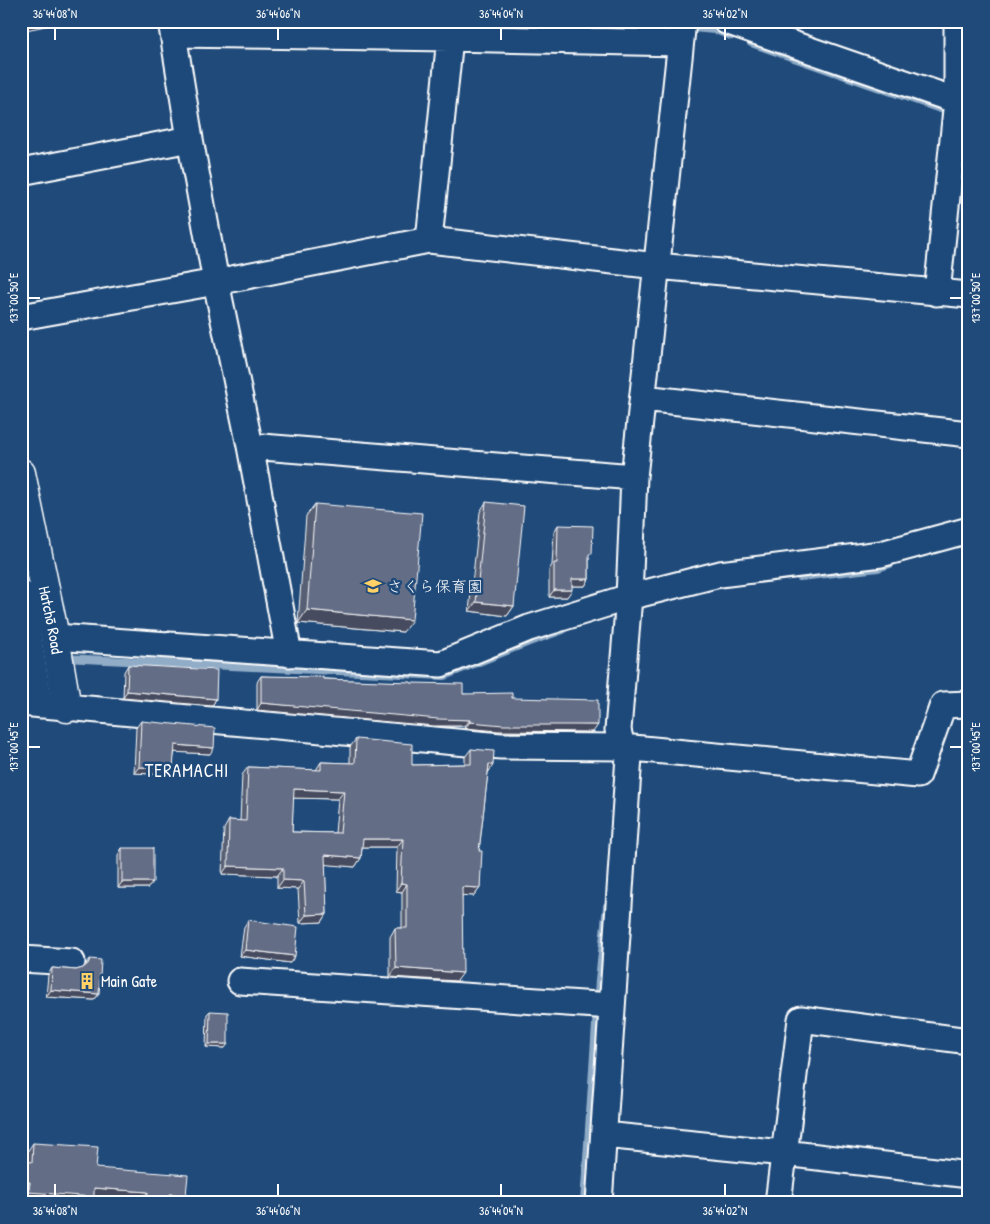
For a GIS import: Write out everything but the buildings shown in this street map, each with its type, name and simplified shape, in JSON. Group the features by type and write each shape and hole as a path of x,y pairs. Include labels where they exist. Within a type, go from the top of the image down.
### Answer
{"street":[{"path":"726,21 961,102"},
{"path":"937,293 959,130 961,102 957,21"},
{"path":"289,654 250,446 216,282 172,28 450,38 681,35 634,477 628,597 618,730 622,747 628,756 599,1203"},
{"path":"429,240 450,38"},
{"path":"21,172 190,140"},
{"path":"21,317 216,282 429,240 657,266 969,295"},
{"path":"643,398 969,434"},
{"path":"250,446 634,477"},
{"name":"Hatchō Road","path":"21,473 54,637 43,705"},
{"path":"54,637 440,664 528,628 628,597 720,574 881,554 969,530"},
{"path":"21,593 43,705 501,746 622,747 918,775 943,705 969,704"},
{"path":"21,959 72,962"},
{"path":"240,981 612,1006"},
{"path":"778,1203 801,1020 969,1041"},
{"path":"604,1135 784,1153 969,1175"}],"waterway":[{"path":"397,21 659,25 715,30 731,36"},
{"path":"751,43 969,119"},
{"path":"800,577 878,568 890,564"},
{"path":"63,658 444,676 563,630"},
{"path":"584,1203 599,980 607,906"}],"place":[{"name":"さくら保育園","path":"373,586"},
{"name":"Main Gate","path":"87,981"}],"district":[{"name":"TERAMACHI","path":"187,770"}]}
